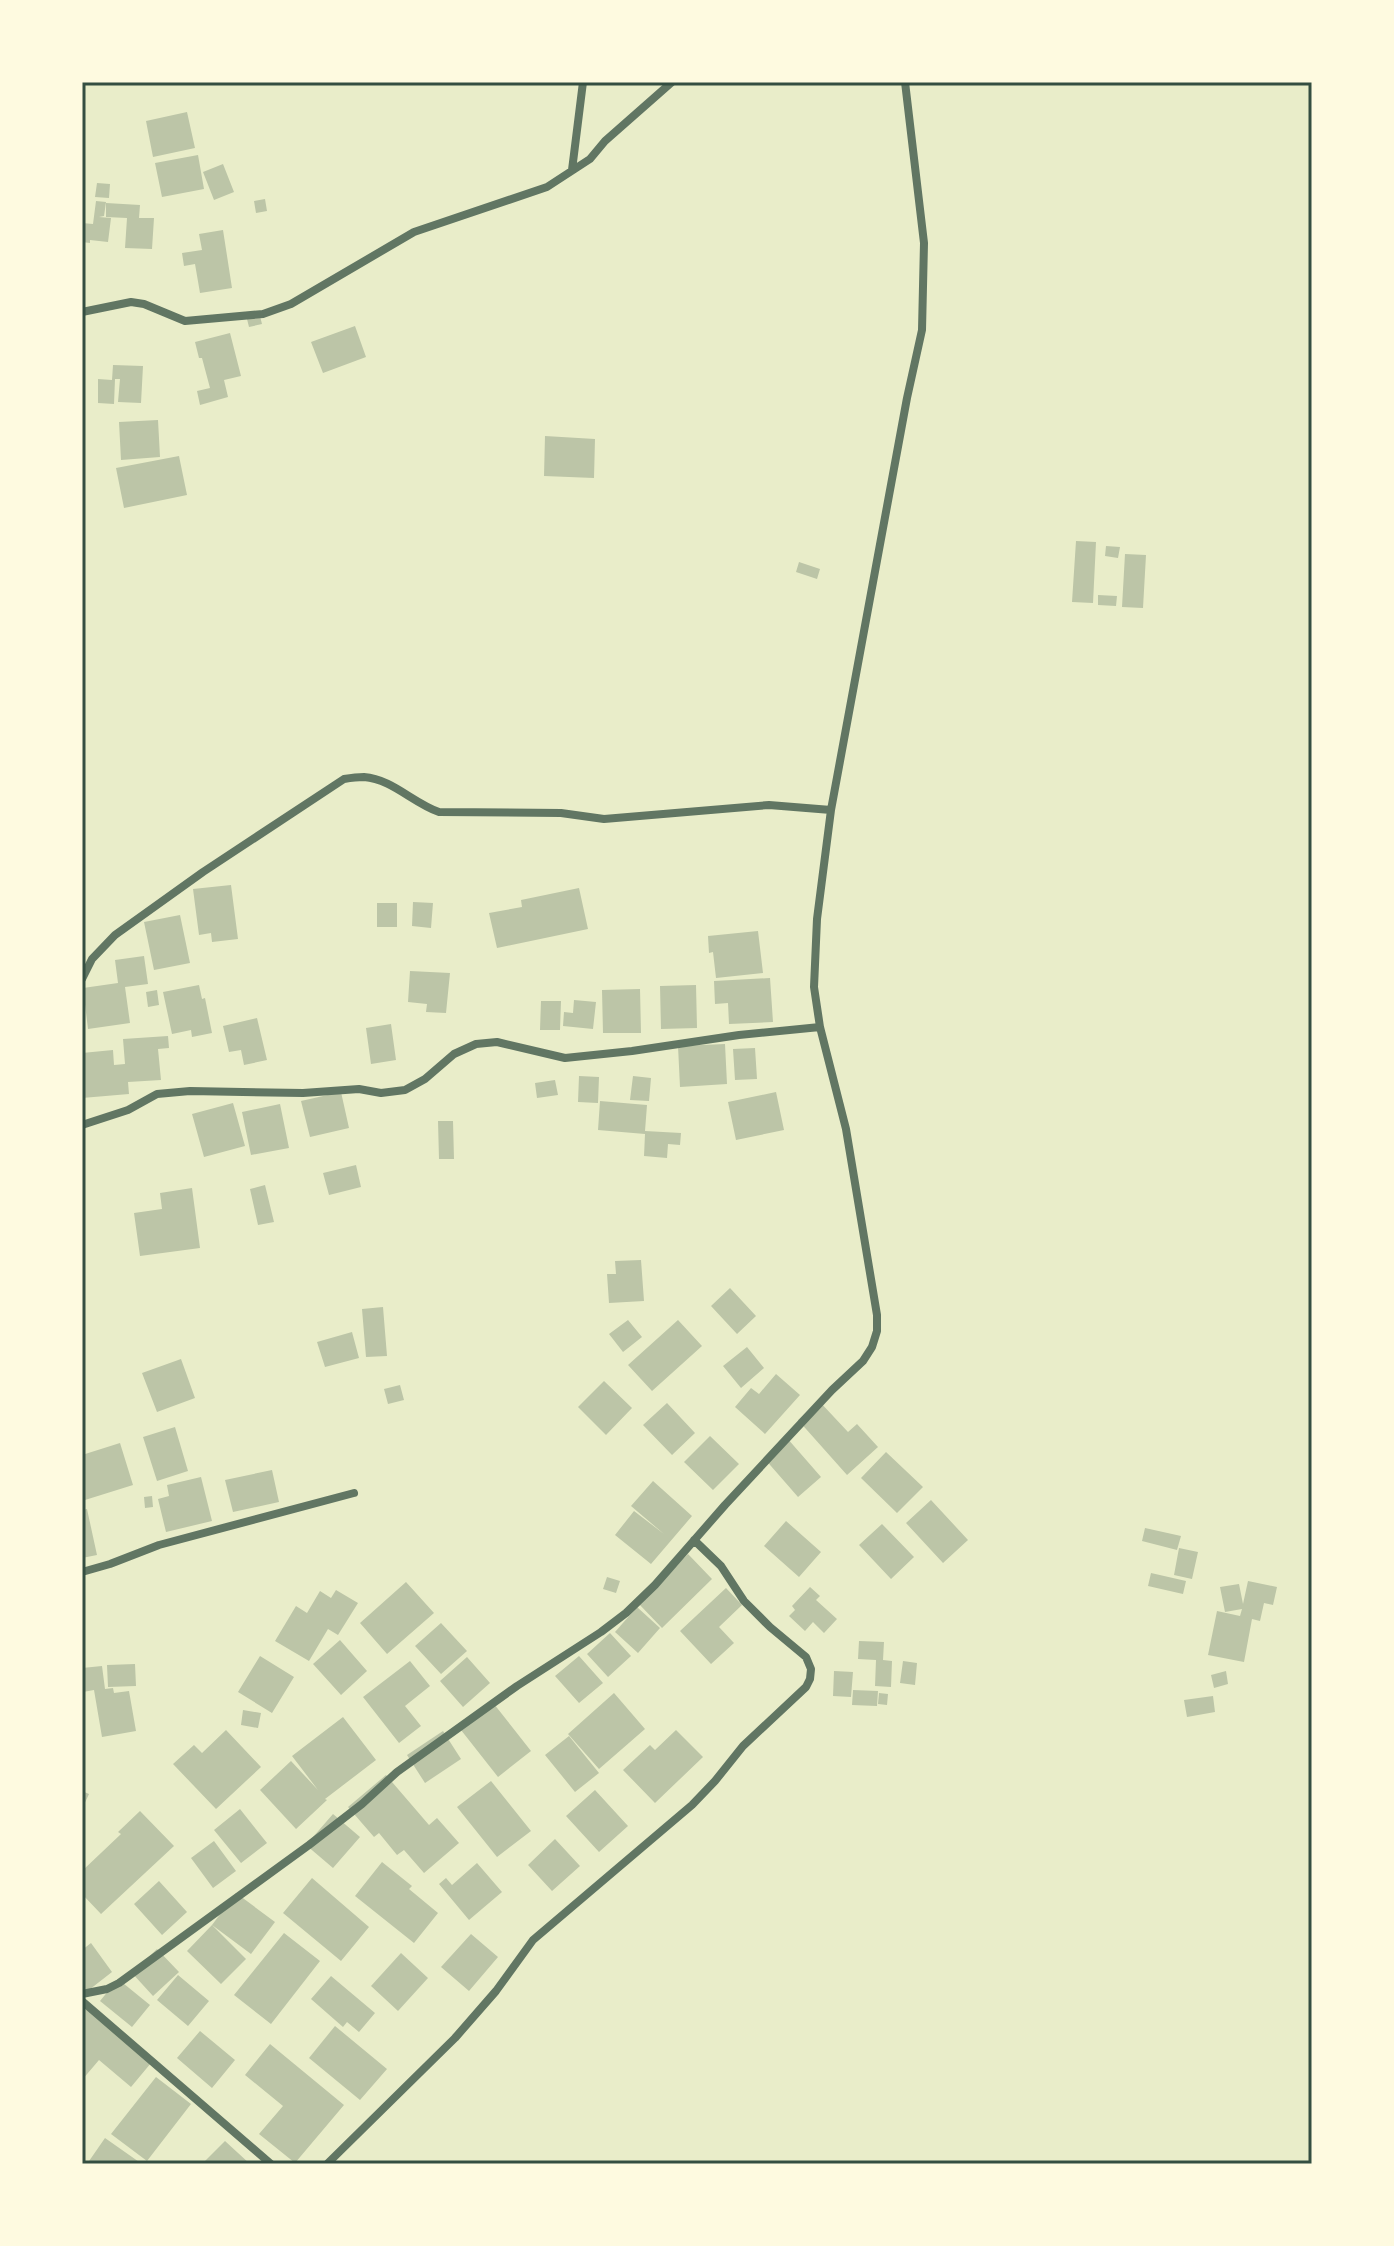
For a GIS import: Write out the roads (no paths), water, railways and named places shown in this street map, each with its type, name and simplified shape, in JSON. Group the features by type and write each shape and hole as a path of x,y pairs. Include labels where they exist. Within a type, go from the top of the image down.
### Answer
{"street":[{"path":"572,170 583,82"},
{"path":"82,312 131,302 144,304 185,321 263,314 291,304 414,232 547,187 590,159 605,141 672,82"},
{"path":"82,1994 119,1983 285,1864 409,1764 626,1613 832,1390 863,1361 872,1347 877,1331 877,1315 846,1129 820,1027 814,974 817,919 831,810 922,330 924,243 905,82"},
{"path":"82,979 92,959 115,935 203,872 344,779 364,777 380,781 439,812 561,813 604,819 769,805 831,810"},
{"path":"82,1125 128,1110 157,1094 190,1091 303,1093 359,1089 381,1093 405,1090 425,1079 454,1054 476,1044 497,1042 565,1058 820,1027"},
{"path":"82,1572 159,1545 354,1493"},
{"path":"327,2164 455,2038 496,1991 533,1940 692,1805 743,1746 806,1687 811,1669 806,1657 744,1601 721,1566 694,1540"},
{"path":"82,2001 271,2164"}]}
